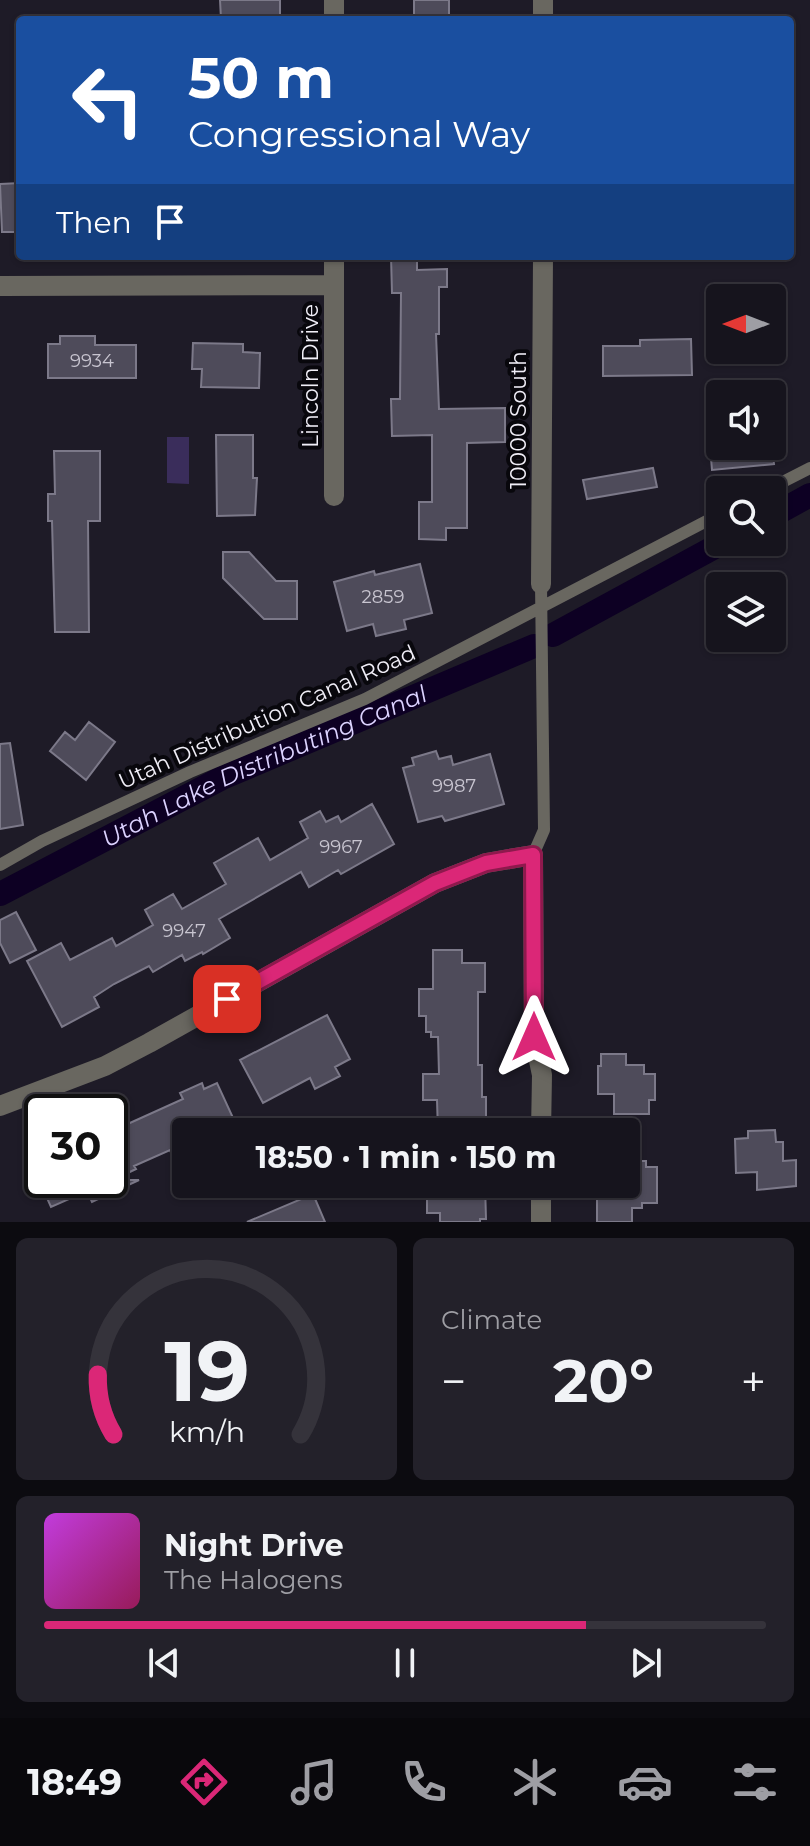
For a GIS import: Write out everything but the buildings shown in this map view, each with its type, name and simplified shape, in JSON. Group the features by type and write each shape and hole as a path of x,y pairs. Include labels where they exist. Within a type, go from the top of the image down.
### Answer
{"street":[{"name":"Lincoln Drive","path":"334,260 334,496"},
{"name":"10000 South","path":"541,584 543,260"},
{"path":"0,286 334,285"},
{"path":"0,1106 105,1066 435,883 486,863 533,855 534,1037 542,1075 541,1118"},
{"path":"541,1198 541,1222"}],"lane":[{"path":"786,480 810,468"},
{"name":"Utah Distribution Canal Road","path":"0,865 42,841 190,772 365,699 706,521"},
{"path":"533,855 544,830 541,584"}],"shaded area":[{"path":"167,437 189,437 189,484 167,483"}],"waterway":[{"name":"Utah Lake Distributing Canal","path":"786,508 810,495"},
{"name":"Utah Lake Distributing Canal","path":"553,635 706,552"},
{"name":"Utah Lake Distributing Canal","path":"0,894 222,778 534,646"}],"route":[{"path":"227,999 435,883 486,863 533,855 534,1037"}]}
